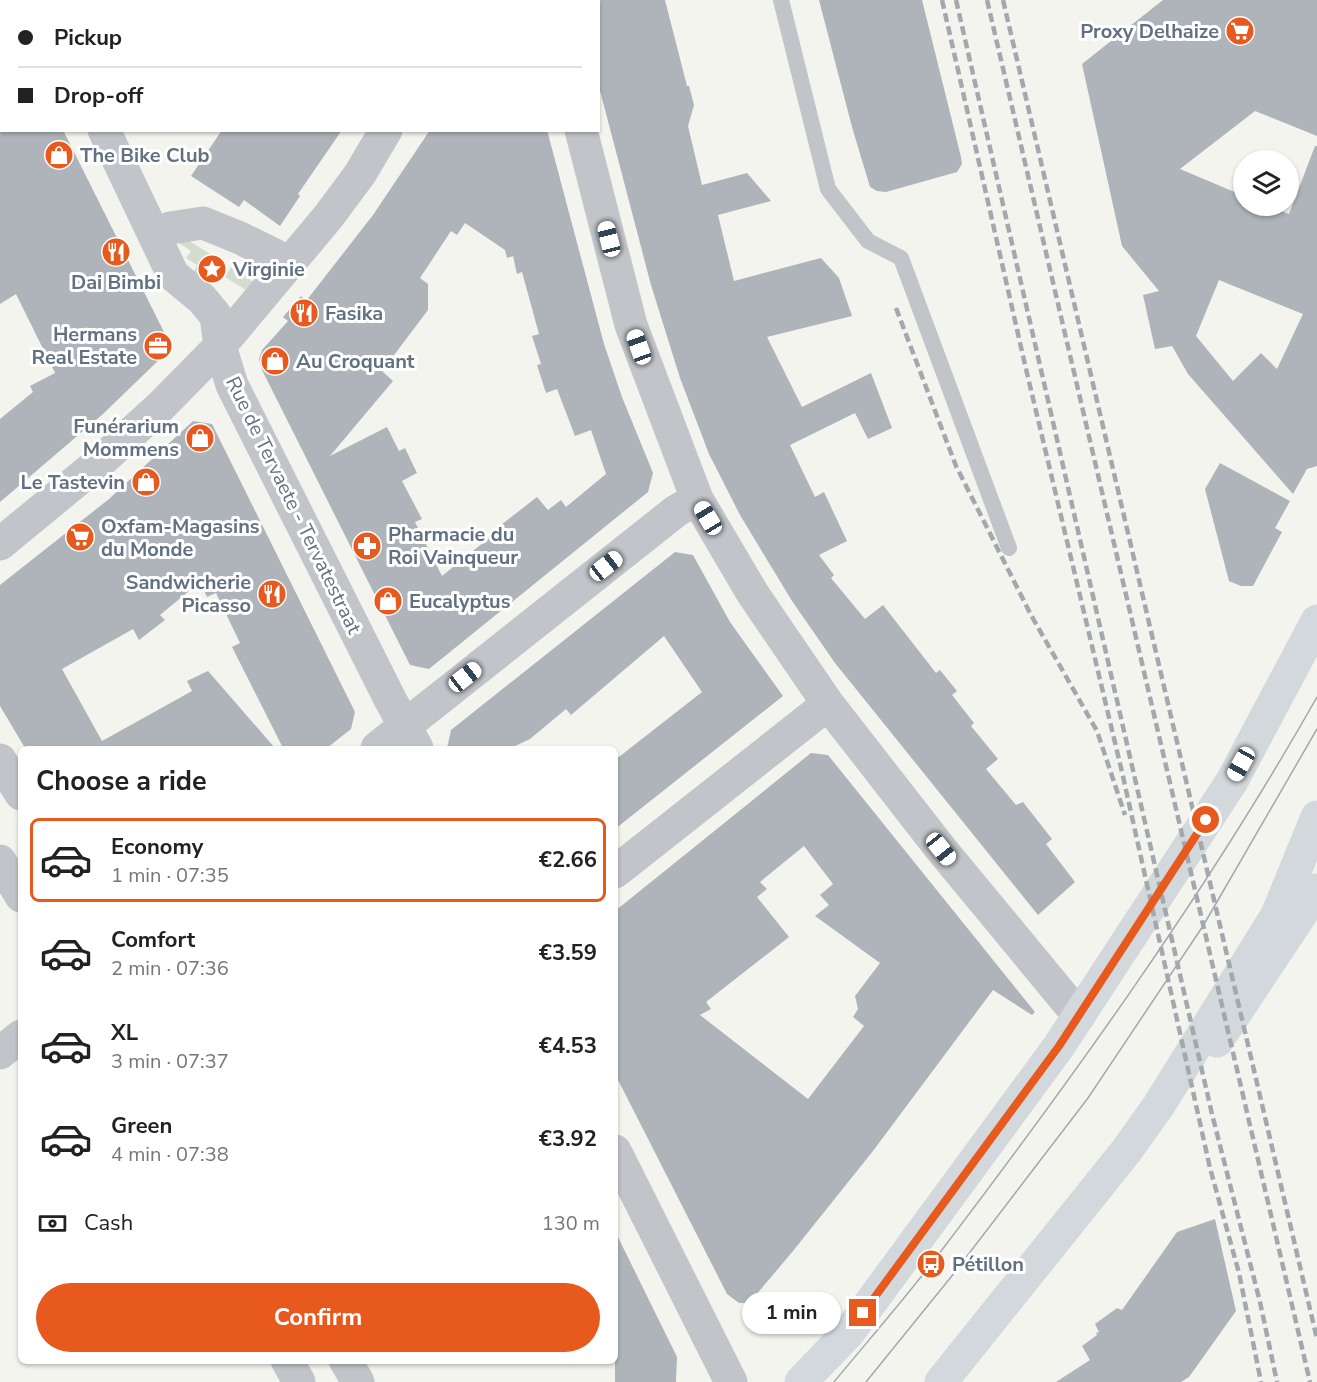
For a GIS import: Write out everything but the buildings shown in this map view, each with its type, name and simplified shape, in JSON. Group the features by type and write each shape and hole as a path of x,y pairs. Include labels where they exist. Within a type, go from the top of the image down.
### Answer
{"main road":[{"path":"801,1382 849,1332 1059,1046 1232,781 1317,621"},
{"path":"1279,930 1317,817"},
{"path":"941,1382 1120,1159 1279,930 1317,890"}],"street":[{"name":"Rue de Tervaete - Tervatestraat","path":"105,132 173,275 202,299 216,316 220,346 232,385 410,737"},
{"path":"0,544 102,460 161,406 220,346 360,174 385,132"},
{"path":"582,132 631,325 697,499 753,594 828,704 941,849 1079,1016"},
{"path":"154,235 170,228 203,223 289,262"},
{"path":"383,746 410,737 676,511 697,499"},
{"path":"618,870 828,704"},
{"path":"0,760 18,789"},
{"path":"0,861 18,891"},
{"path":"0,1053 18,1038"},
{"path":"618,1157 731,1382"},
{"path":"290,1364 299,1382"},
{"path":"347,1364 358,1382"}],"lane":[{"path":"781,0 828,189 868,241 901,258 1009,549"}],"shaded area":[{"path":"183,237 223,262 219,269 216,267 206,282 193,274 197,265 186,258 191,251 179,243"},
{"path":"242,264 255,273 250,280 259,286 254,295 225,277 231,267 237,271"}],"tram line":[{"path":"834,1382 932,1263 1085,1057 1229,844 1317,697"},
{"path":"866,1382 951,1277 1088,1098 1203,926 1317,729"}],"railway":[{"path":"942,0 1026,369 1122,772 1210,1168 1239,1273 1261,1382"},
{"path":"956,0 1212,1114 1260,1302 1277,1382"},
{"path":"987,0 1310,1382"},
{"path":"1003,0 1317,1339"},
{"path":"896,308 956,466 1031,615 1097,731 1125,815"}],"place":[{"name":"Proxy Delhaize","path":"1240,31"},
{"name":"The Bike Club","path":"59,155"},
{"name":"Dai Bimbi","path":"116,252"},
{"name":"Virginie","path":"212,269"},
{"name":"Fasika","path":"304,313"},
{"name":"Hermans Real Estate","path":"158,346"},
{"name":"Au Croquant","path":"275,361"},
{"name":"Funérarium Mommens","path":"200,438"},
{"name":"Le Tastevin","path":"146,482"},
{"name":"Oxfam-Magasins du Monde","path":"80,537"},
{"name":"Pharmacie du Roi Vainqueur","path":"367,546"},
{"name":"Sandwicherie Picasso","path":"272,594"},
{"name":"Eucalyptus","path":"388,601"},
{"name":"Pétillon","path":"931,1264"}],"route":[{"path":"863,1313 1059,1046 1206,820"}]}
